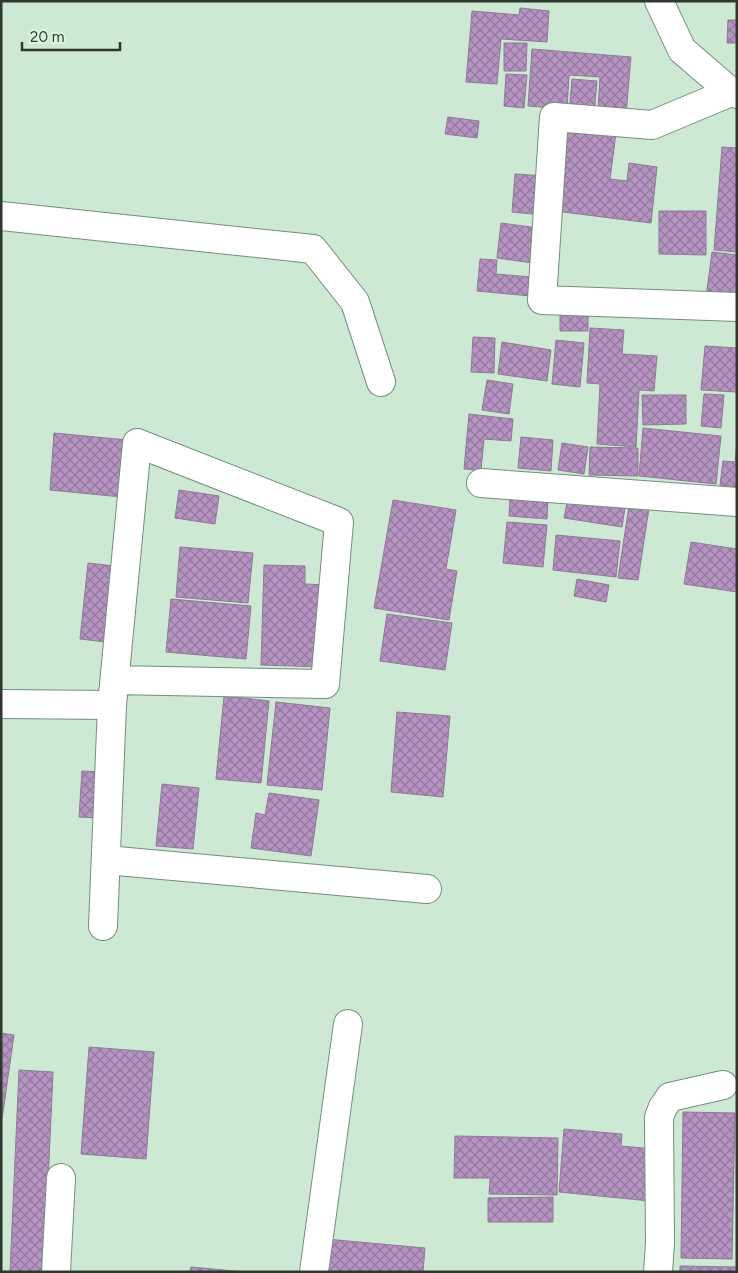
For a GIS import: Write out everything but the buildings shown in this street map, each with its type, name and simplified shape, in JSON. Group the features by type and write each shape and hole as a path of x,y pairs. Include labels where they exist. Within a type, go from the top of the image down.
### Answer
{"street":[{"path":"659,1 682,50 734,93 652,125 554,117 542,300 737,307"},
{"path":"1,216 312,248 355,302 381,382"},
{"path":"1,704 114,693 325,684 339,522 137,443 114,693 103,926"},
{"path":"481,483 737,502"},
{"path":"106,860 427,890"},
{"path":"314,1272 348,1024"},
{"path":"658,1272 660,1243 659,1117 663,1107 670,1098 723,1085"},
{"path":"56,1272 61,1178"}]}
